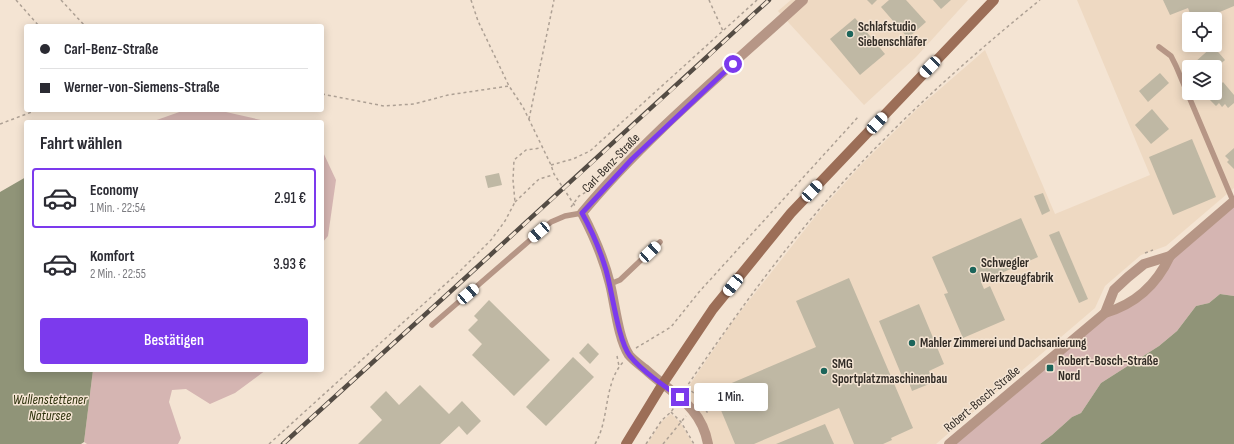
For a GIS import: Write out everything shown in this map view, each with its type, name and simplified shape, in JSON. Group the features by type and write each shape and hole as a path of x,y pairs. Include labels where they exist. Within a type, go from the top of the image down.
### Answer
{"main road":[{"path":"626,444 662,385 713,309 791,213 994,0"}],"street":[{"name":"Carl-Benz-Straße","path":"693,408 662,385 629,355 622,336 610,284 593,233 582,213 621,170 677,115 803,0"},
{"name":"Robert-Bosch-Straße","path":"949,444 1105,313 1128,305 1142,294 1157,280 1170,256 1234,201"},
{"name":"Robert-Bosch-Straße","path":"1105,313 1114,290 1128,277 1144,264 1170,256"},
{"path":"693,408 706,431 708,444"}],"lane":[{"name":"Robert-Bosch-Straße","path":"1159,47 1171,56 1176,66 1234,201"},
{"path":"432,325 550,222 571,214 582,213"},
{"path":"610,284 620,280 660,242"}],"path":[{"path":"16,0 37,24"},
{"path":"61,0 83,24"},
{"path":"470,0 478,21 509,86 529,119 541,148 552,165 554,174 572,203 570,209 571,214"},
{"path":"529,119 554,0"},
{"path":"709,0 723,31"},
{"path":"552,165 573,159 590,151 757,0"},
{"path":"646,444 662,420 672,412 680,397 732,320 817,212 860,163 917,106 982,47 1040,0"},
{"path":"324,94 384,106 414,104 448,95 509,86"},
{"path":"0,124 32,112"},
{"path":"594,444 602,433 614,375 619,366 639,345 671,327 698,292 859,116"},
{"path":"514,202 512,180 514,160 526,150 541,148"},
{"path":"269,444 466,265 491,240 505,222 514,202 539,179 554,174"},
{"path":"1141,255 1148,251 1159,250"},
{"path":"616,351 619,366"},
{"path":"663,444 693,408"},
{"path":"672,412 681,422 694,444"}],"shaded area":[{"path":"791,0 968,0 916,57 864,105 778,11"},
{"path":"1077,0 1234,0 1234,188 1166,246 1141,255 1105,286 1095,308 936,444 709,444 682,396 733,321 818,213 861,165 918,108 985,50 1055,214 1150,175"},
{"path":"179,112 226,112 261,120 157,120"},
{"path":"324,154 336,180 328,236 324,241"},
{"path":"1234,201 1234,296 1220,294 1209,303 1196,306 1177,331 1159,346 1101,383 1081,413 1072,417 1040,444 950,444 1106,313 1128,305 1170,256"},
{"path":"93,372 263,372 235,393 210,404 186,389 172,390 169,402 181,438 178,444 87,444 84,442"},
{"path":"671,414 680,422 693,444 647,444 662,421"}],"water":[{"name":"Wullenstettener Natursee","path":"24,178 24,372 93,372 84,442 81,444 0,444 0,192"},
{"path":"1220,294 1234,296 1234,444 1040,444 1072,417 1081,413 1101,383 1159,346 1177,331 1196,306 1209,303"}],"building":[{"path":"867,0 877,0 872,5"},
{"path":"889,0 906,0 926,22 908,38 881,7"},
{"path":"933,0 951,0 941,9"},
{"path":"1163,0 1234,0 1234,6 1220,12 1189,12 1188,8 1170,15"},
{"path":"855,18 885,54 860,75 830,39"},
{"path":"1206,52 1218,52 1225,60 1222,63 1222,60 1197,60"},
{"path":"1160,73 1169,83 1148,102 1139,91"},
{"path":"1223,82 1234,95 1234,103 1228,108 1225,104 1222,107 1219,103 1216,106 1210,100 1222,100"},
{"path":"1152,109 1169,129 1151,144 1135,125"},
{"path":"1192,139 1216,197 1173,215 1149,157"},
{"path":"1234,148 1234,169 1227,162 1229,160 1225,156"},
{"path":"499,173 502,185 488,188 485,176"},
{"path":"1043,193 1050,211 1042,215 1034,196"},
{"name":"Schwegler Werkzeugfabrik","path":"1021,218 1038,257 981,282 984,289 990,286 1005,320 963,338 944,294 948,293 932,257"},
{"path":"1059,231 1088,299 1079,303 1049,235"},
{"name":"SMG Sportplatzmaschinenbau","path":"849,278 913,428 891,438 892,440 883,444 854,444 839,408 754,444 735,444 713,391 816,347 796,301"},
{"path":"489,300 550,360 514,396 472,355 482,344 468,330 478,320 474,316"},
{"name":"Mahler Zimmerei und Dachsanierung","path":"919,304 944,364 929,371 934,382 912,391 908,380 904,381 879,321"},
{"path":"588,343 599,354 590,364 579,353"},
{"path":"573,357 594,377 546,426 526,407"},
{"path":"420,385 449,414 462,401 481,421 467,435 459,426 440,444 358,444 382,420 370,407 386,391 399,405"},
{"path":"825,424 834,444 776,444"}],"railway":[{"path":"283,444 769,0"}],"place":[{"name":"Schlafstudio Siebenschläfer","path":"850,34"},
{"name":"Schwegler Werkzeugfabrik","path":"973,270"},
{"name":"Mahler Zimmerei und Dachsanierung","path":"912,343"},
{"name":"Robert-Bosch-Straße Nord","path":"1050,368"},
{"name":"SMG Sportplatzmaschinenbau","path":"824,371"}],"route":[{"path":"680,397 662,385 629,355 622,336 606,270 593,233 582,213 632,159 677,115 733,64"}]}
